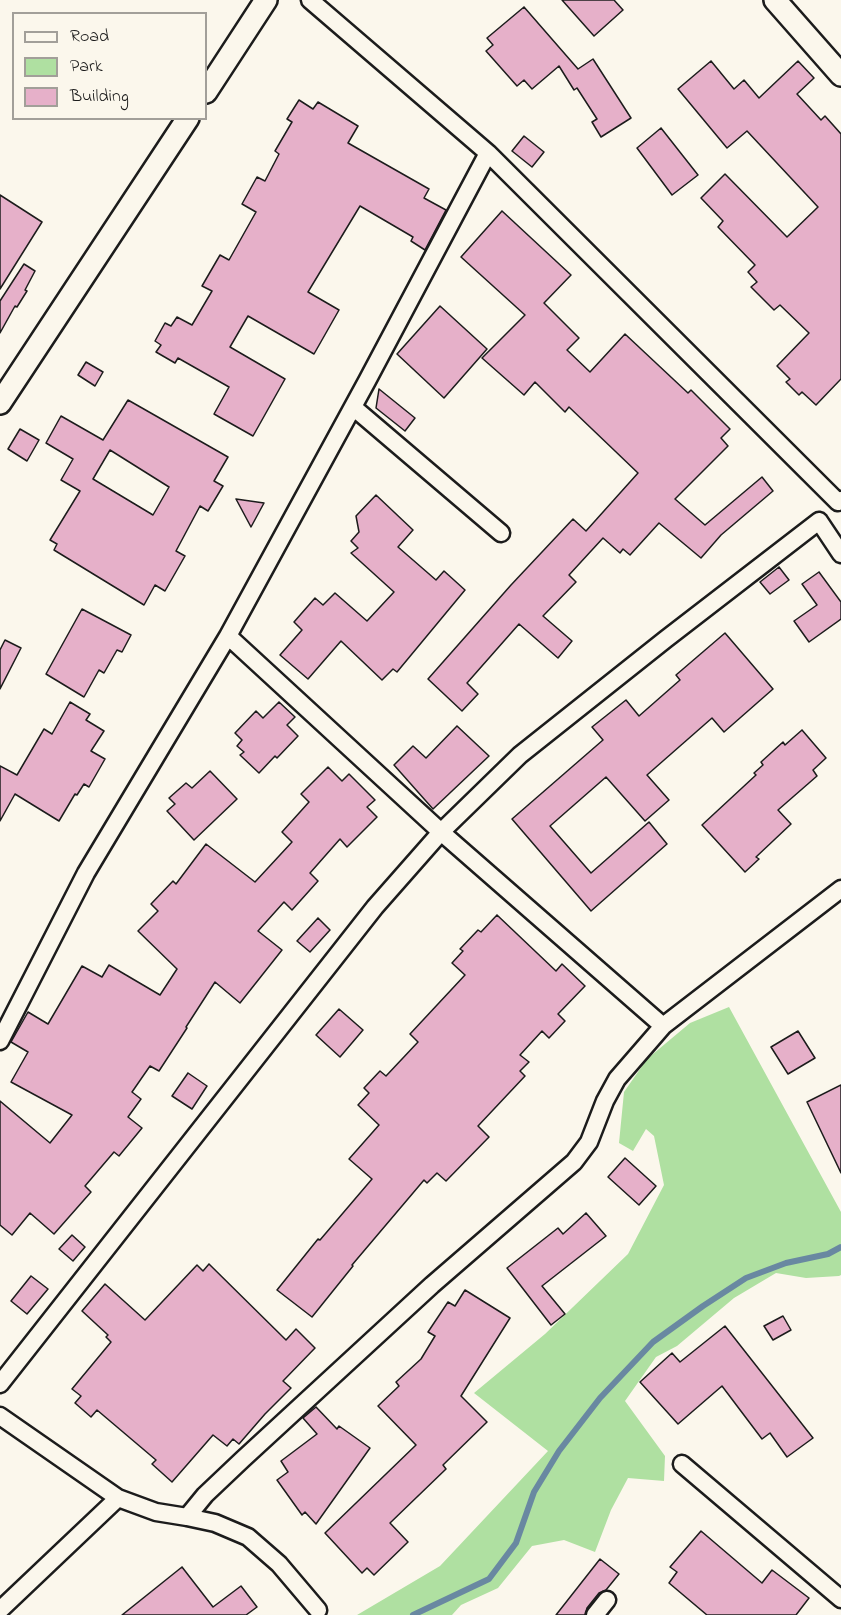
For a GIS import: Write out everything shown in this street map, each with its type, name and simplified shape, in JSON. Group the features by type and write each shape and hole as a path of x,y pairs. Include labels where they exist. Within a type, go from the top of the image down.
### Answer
{"street":[{"path":"207,90 266,0"},
{"path":"0,1384 375,907 441,832 520,755 819,521 840,501 488,153 310,0"},
{"path":"775,0 841,75"},
{"path":"0,403 187,120"},
{"path":"0,1041 86,873 228,636 488,153"},
{"path":"353,407 501,532"},
{"path":"819,521 841,554"},
{"path":"228,636 441,832 663,1026"},
{"path":"187,1517 205,1494 432,1285 574,1162 589,1142 616,1079 663,1026 841,889"},
{"path":"0,1416 118,1498 156,1512 215,1523 248,1537 279,1564 318,1610"},
{"path":"682,1464 841,1599"},
{"path":"0,1610 118,1498"},
{"path":"595,1615 607,1600"}],"green space":[{"path":"729,1007 841,1212 841,1275 806,1278 776,1273 734,1298 677,1346 656,1357 625,1401 665,1456 664,1481 628,1478 611,1510 595,1552 564,1540 532,1546 498,1588 461,1605 452,1615 357,1615 440,1566 548,1451 474,1393 545,1334 628,1254 664,1185 654,1136 646,1129 633,1151 619,1143 624,1092 647,1059 690,1023"}],"building":[{"path":"562,0 614,0 623,10 594,36"},
{"path":"524,7 578,69 593,59 631,118 601,137 592,122 597,119 577,88 574,90 559,66 532,89 524,80 517,86 486,51 493,45 487,38"},
{"path":"711,61 734,89 744,80 759,98 798,61 814,78 797,94 821,120 825,116 841,134 841,379 816,405 802,392 799,395 786,382 790,379 777,366 809,333 780,305 774,310 751,287 757,282 748,272 755,265 718,227 723,221 701,198 725,174 787,237 818,207 747,131 727,148 678,89"},
{"path":"299,100 313,109 318,102 358,126 348,143 429,189 424,198 446,210 425,250 411,241 413,237 360,206 308,292 339,310 314,354 248,316 230,347 285,379 253,436 214,414 229,387 178,358 175,363 156,352 161,345 155,341 165,323 171,326 177,317 192,325 212,291 202,286 220,255 229,260 256,212 242,204 257,177 265,181 279,154 275,151 292,122 287,119"},
{"path":"661,128 698,175 672,195 637,148"},
{"path":"524,136 544,152 532,167 512,151"},
{"path":"0,195 42,222 0,289"},
{"path":"502,211 571,275 544,303 579,338 567,350 590,372 625,334 688,393 691,390 730,429 721,438 728,446 675,499 705,525 762,477 773,491 721,535 701,558 659,523 630,555 623,549 620,553 603,538 569,575 576,582 543,616 572,641 558,658 519,624 467,683 478,694 462,711 428,679 573,519 586,531 638,473 569,407 565,412 535,382 524,395 482,358 525,315 461,257"},
{"path":"24,264 35,271 25,290 27,291 17,307 15,306 0,333 0,301"},
{"path":"440,306 487,349 444,398 397,354"},
{"path":"86,362 103,372 95,386 78,375"},
{"path":"379,389 415,418 405,431 376,408"},
{"path":"128,400 228,457 214,481 223,486 208,511 200,506 176,551 185,556 165,591 155,585 144,605 54,550 57,544 50,540 80,491 61,480 73,459 46,443 61,416 103,440","holes":["110,450 169,487 153,515 93,479"]},
{"path":"20,429 39,440 27,461 8,449"},
{"path":"376,495 413,530 398,547 436,580 444,571 465,590 397,672 393,669 382,680 341,641 308,679 280,655 302,630 294,622 315,598 323,605 335,593 367,621 394,592 351,553 358,548 351,541 359,532 356,516"},
{"path":"236,499 264,503 251,527"},
{"path":"779,567 789,580 770,594 760,582"},
{"path":"819,572 841,602 841,619 809,642 794,621 817,605 802,584"},
{"path":"82,609 131,635 122,652 117,650 104,673 99,670 84,697 46,674"},
{"path":"725,633 773,689 724,732 712,718 647,775 669,800 645,821 606,777 550,826 591,873 649,822 667,844 591,911 512,819 603,740 592,727 626,700 639,716 680,680 676,675"},
{"path":"5,640 21,648 0,689 0,650"},
{"path":"70,702 90,714 86,720 104,731 91,751 105,759 89,787 84,784 77,795 75,794 59,821 15,794 0,821 0,766 17,775 44,729 52,734"},
{"path":"279,702 295,717 287,725 298,736 259,773 240,755 244,752 237,746 242,740 235,733 256,711 263,718"},
{"path":"457,726 489,756 433,809 394,765 413,746 426,758"},
{"path":"802,730 826,758 813,770 817,776 778,810 791,824 756,857 759,859 745,872 702,825 756,775 754,773 763,765 761,762 783,742 785,745"},
{"path":"328,767 342,781 349,774 375,800 367,807 377,817 347,847 340,839 310,873 318,881 292,910 284,902 258,931 282,950 240,1003 215,982 159,1071 150,1066 132,1092 141,1099 128,1117 142,1128 119,1156 114,1152 85,1186 91,1192 54,1234 30,1213 12,1235 0,1225 0,1101 50,1143 72,1115 11,1082 28,1052 11,1042 28,1012 48,1024 82,966 102,977 109,965 160,995 177,969 138,931 158,911 151,904 173,881 176,884 206,844 255,882 292,842 282,832 309,802 301,794"},
{"path":"210,771 237,799 194,840 167,811 175,804 169,798 186,783 192,788"},
{"path":"497,915 556,971 562,964 585,986 558,1014 565,1021 549,1038 542,1031 520,1055 529,1062 520,1071 525,1076 478,1126 489,1137 446,1181 437,1173 427,1183 424,1180 352,1265 312,1317 277,1290 318,1239 320,1240 372,1179 349,1159 379,1125 358,1105 369,1093 364,1088 380,1071 386,1076 418,1042 410,1034 465,975 452,963 463,951 460,949 478,930 481,932"},
{"path":"318,918 330,930 310,952 297,941"},
{"path":"339,1009 363,1030 340,1057 316,1035"},
{"path":"798,1031 815,1058 788,1074 771,1047"},
{"path":"188,1073 207,1086 192,1109 172,1096"},
{"path":"841,1085 841,1173 807,1102"},
{"path":"625,1158 656,1186 639,1205 608,1177"},
{"path":"586,1213 606,1236 542,1286 565,1314 551,1325 507,1268 558,1228 563,1234"},
{"path":"72,1235 85,1247 73,1261 59,1249"},
{"path":"209,1264 286,1340 296,1329 315,1348 283,1381 291,1388 239,1444 233,1439 227,1446 213,1435 172,1482 152,1464 156,1460 97,1410 91,1417 75,1403 81,1396 72,1389 111,1342 106,1337 108,1335 82,1311 105,1284 145,1320 197,1265 203,1271"},
{"path":"31,1276 48,1289 27,1314 11,1301"},
{"path":"465,1290 510,1318 461,1396 487,1422 443,1465 446,1469 390,1523 408,1542 374,1575 367,1568 362,1573 325,1533 416,1445 378,1406 399,1386 396,1382 421,1359 435,1336 428,1332 448,1302 455,1306"},
{"path":"783,1316 791,1330 773,1340 764,1326"},
{"path":"725,1326 813,1438 787,1457 770,1433 762,1439 722,1386 678,1424 640,1382 672,1353 680,1362"},
{"path":"316,1407 337,1429 339,1426 370,1448 316,1524 305,1512 302,1515 277,1480 288,1472 281,1461 317,1434 303,1418"},
{"path":"701,1531 762,1583 772,1570 809,1598 796,1615 707,1615 669,1583 677,1572 670,1567"},
{"path":"600,1559 619,1574 606,1590 599,1593 587,1608 585,1615 556,1615"},
{"path":"182,1567 213,1607 241,1586 257,1607 246,1615 122,1615"}],"waterway":[{"path":"413,1615 489,1579 516,1543 534,1492 559,1451 600,1398 653,1342 746,1278 786,1263 828,1254 841,1247"}]}
